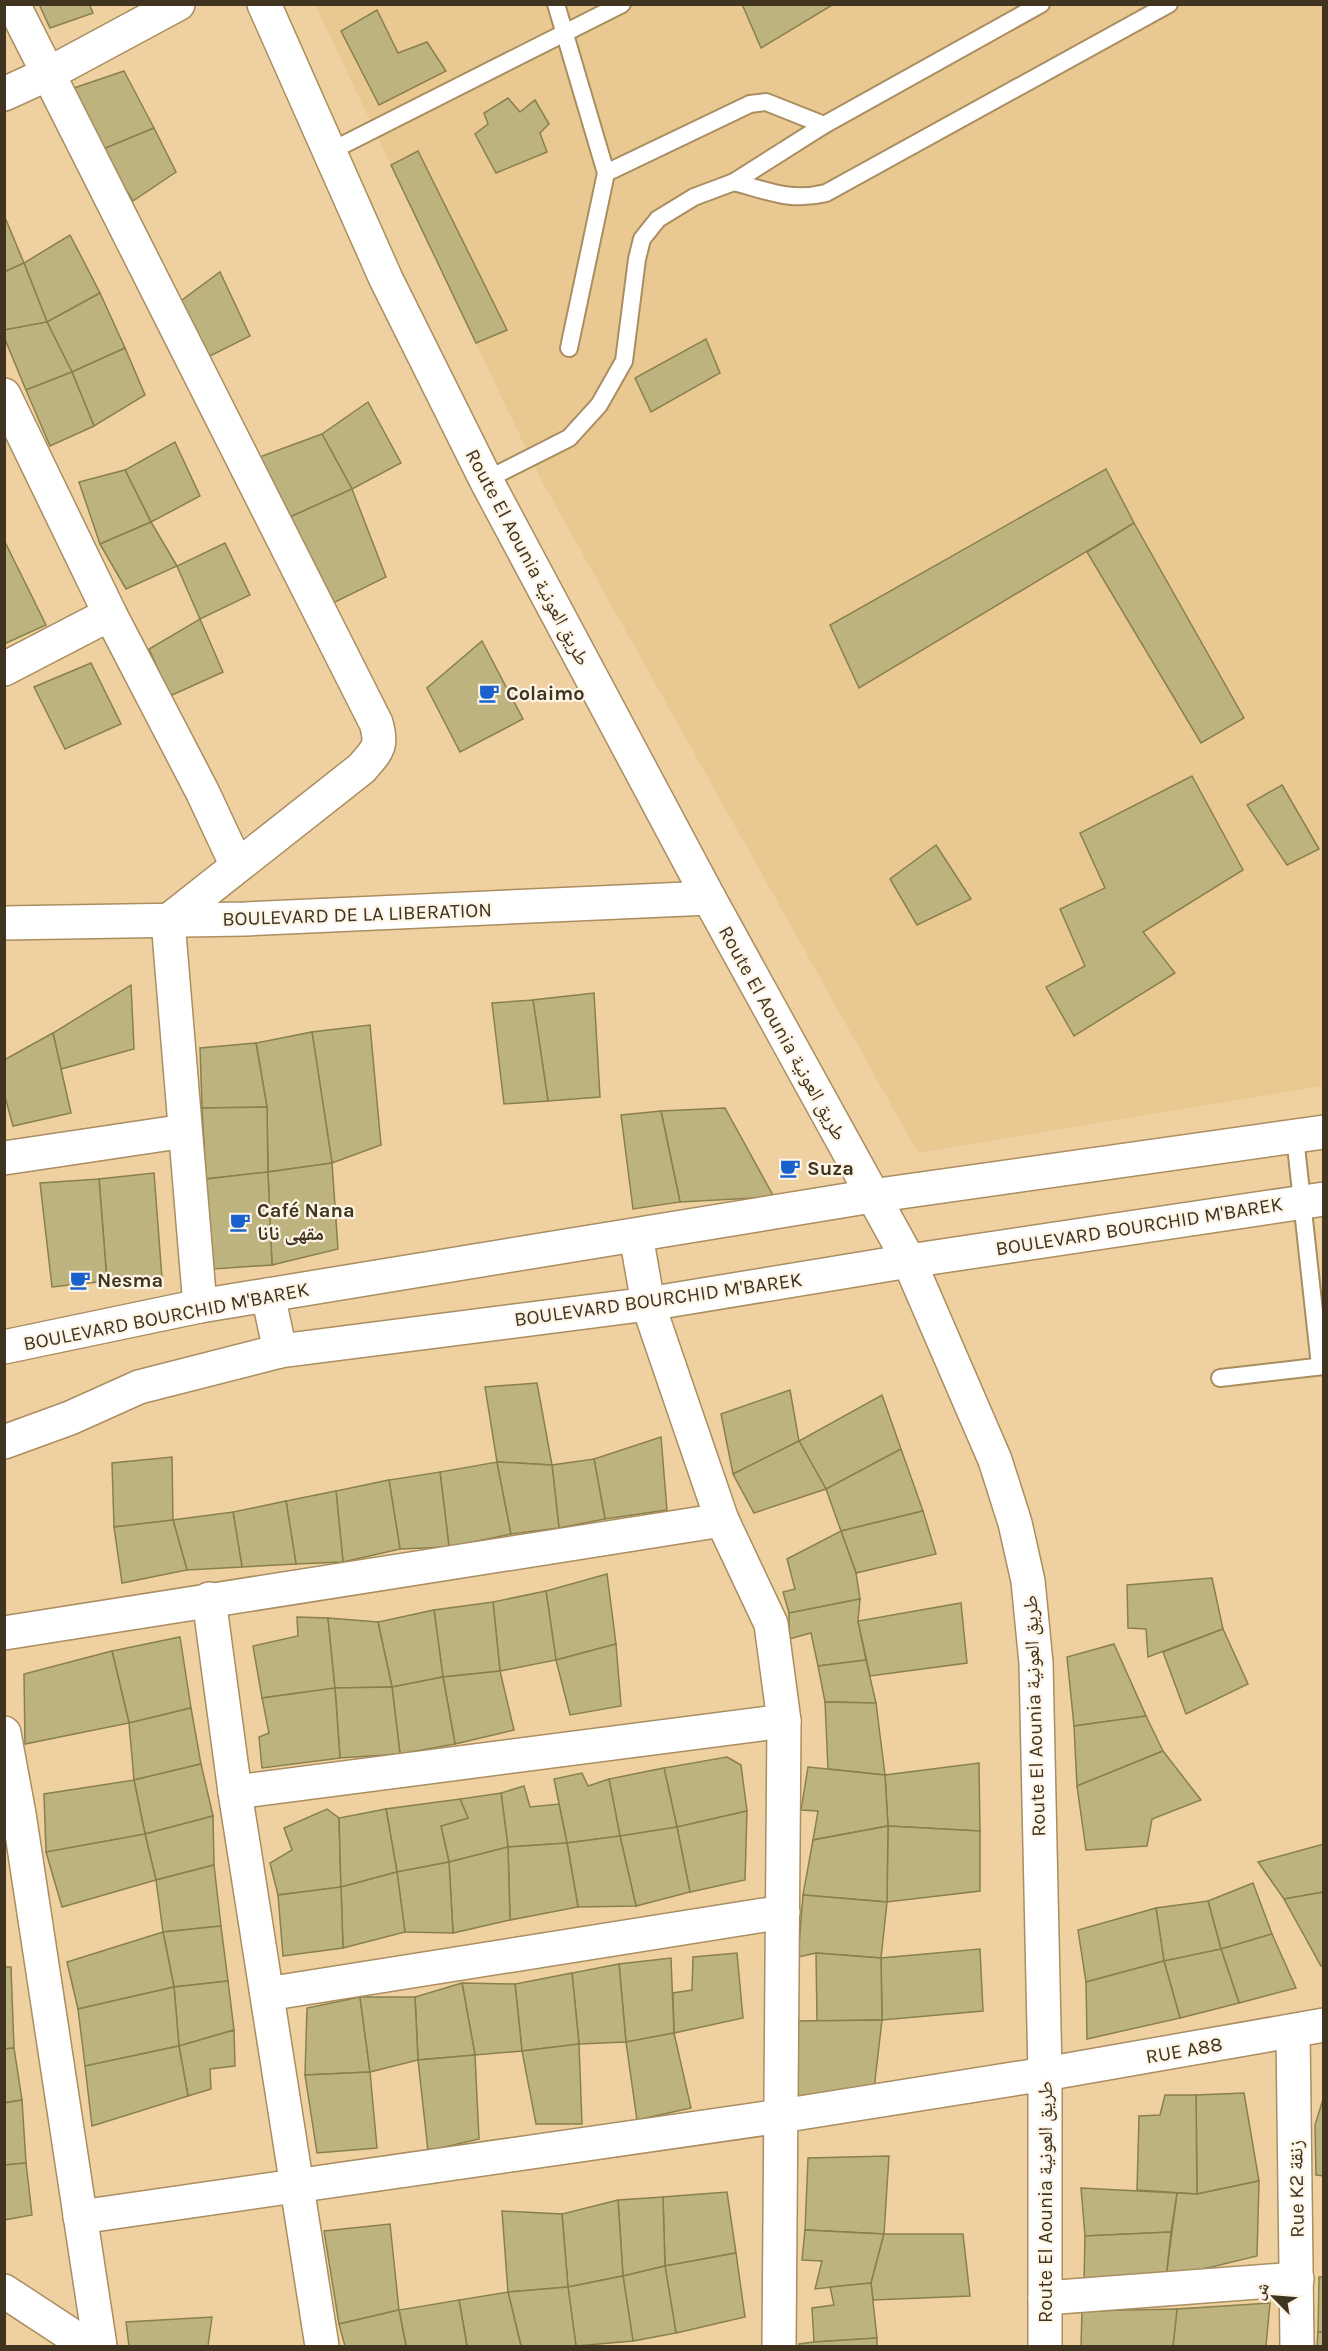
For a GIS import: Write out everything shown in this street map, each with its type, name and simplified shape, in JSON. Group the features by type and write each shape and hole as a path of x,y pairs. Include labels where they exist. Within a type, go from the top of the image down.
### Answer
{"street":[{"path":"13,4 376,723 380,738 376,751 362,768 168,921 200,1306"},
{"path":"4,94 48,74 178,4"},
{"name":"Route El Aounia طريق العونية","path":"264,4 386,279 486,480 708,898 909,1261 995,1460 1015,1523 1028,1581 1035,1663 1045,2074 1045,2346"},
{"path":"4,395 110,614 237,866"},
{"path":"4,669 110,614"},
{"name":"BOULEVARD DE LA LIBERATION","path":"4,923 168,921 708,898"},
{"path":"4,1158 185,1131"},
{"name":"BOULEVARD BOURCHID M'BAREK","path":"4,1347 200,1306 872,1196 1309,1135"},
{"name":"BOULEVARD BOURCHID M'BAREK","path":"4,1442 70,1418 139,1387 280,1351 648,1304 909,1261 1313,1200"},
{"path":"636,1235 648,1304 722,1520 771,1624 784,1721 778,2346"},
{"path":"268,1295 280,1351"},
{"path":"4,1633 208,1599 722,1520"},
{"path":"208,1599 235,1792 322,2346"},
{"path":"235,1792 784,1721"},
{"path":"4,1733 12,1824 100,2346"},
{"path":"267,1994 783,1912"},
{"name":"RUE A88","path":"80,2217 781,2116 1308,2029"},
{"name":"Rue K2 زنقة","path":"1297,2346 1297,2279 1308,2029"},
{"path":"1045,2298 1297,2279"},
{"path":"4,2291 88,2346"}],"lane":[{"path":"556,4 606,173 569,348"},
{"path":"329,152 622,4"},
{"path":"486,480 569,438 599,405 624,361 637,260 642,239 658,219 694,197 734,182 824,125 1041,4"},
{"path":"734,182 787,197 807,198 826,193 1169,4"},
{"path":"606,173 750,104 766,102 824,125"},
{"path":"1220,1378 1322,1366 1309,1135"}],"shaded area":[{"path":"315,5 1323,5 1323,1086 918,1153 539,476"}],"building":[{"path":"39,4 89,4 93,13 50,28"},
{"path":"742,4 834,4 761,48"},
{"path":"377,10 398,53 427,42 446,71 379,105 341,31"},
{"path":"124,71 154,128 101,150 71,89"},
{"path":"508,98 520,112 535,100 549,124 540,133 547,152 496,173 475,134 488,124 484,113"},
{"path":"154,128 176,172 133,201 101,150"},
{"path":"418,151 507,330 476,343 391,165"},
{"path":"4,215 24,263 4,272"},
{"path":"70,235 100,293 47,322 24,263"},
{"path":"24,263 47,322 4,330 4,272"},
{"path":"220,272 250,336 204,359 178,303"},
{"path":"100,293 125,348 72,372 47,322"},
{"path":"47,322 72,372 26,390 4,337 4,330"},
{"path":"706,339 720,373 651,412 635,378"},
{"path":"125,348 145,395 94,426 72,372"},
{"path":"72,372 94,426 50,446 26,390"},
{"path":"368,402 401,463 352,489 322,434"},
{"path":"322,434 352,489 290,517 254,459"},
{"path":"175,442 200,496 151,522 125,470"},
{"path":"1106,469 1134,523 859,688 830,625"},
{"path":"125,470 151,522 100,544 79,482"},
{"path":"352,489 386,577 323,608 290,517"},
{"path":"151,522 177,566 126,589 100,544"},
{"path":"1134,523 1244,718 1201,743 1087,552"},
{"path":"4,540 46,625 4,644"},
{"path":"225,543 250,595 200,619 177,566"},
{"path":"200,619 223,672 170,696 149,649"},
{"path":"482,641 523,719 460,752 427,688"},
{"path":"91,663 121,724 65,749 34,687"},
{"path":"1192,776 1243,870 1143,932 1175,973 1074,1036 1046,987 1085,966 1060,909 1105,888 1080,833"},
{"path":"1282,785 1319,849 1287,865 1247,805"},
{"path":"936,845 971,899 917,925 890,879"},
{"path":"131,985 134,1049 61,1069 53,1033"},
{"path":"594,993 600,1097 548,1101 533,1000"},
{"path":"533,1000 548,1101 504,1104 492,1003"},
{"path":"370,1025 381,1145 332,1163 312,1032"},
{"path":"312,1032 332,1163 268,1172 267,1107 256,1043"},
{"path":"53,1033 71,1113 13,1126 4,1093 4,1060"},
{"path":"256,1043 267,1107 202,1108 200,1048"},
{"path":"267,1107 268,1172 206,1179 202,1108"},
{"path":"725,1108 774,1197 680,1202 661,1111"},
{"path":"661,1111 680,1202 633,1209 621,1115"},
{"path":"332,1163 338,1249 272,1265 268,1172"},
{"path":"268,1172 272,1265 213,1269 206,1179"},
{"path":"154,1173 162,1278 107,1281 99,1179"},
{"path":"99,1179 107,1281 52,1287 40,1183"},
{"path":"537,1383 552,1465 497,1462 485,1387"},
{"path":"790,1390 799,1441 733,1474 721,1414"},
{"path":"882,1395 901,1449 826,1489 799,1441"},
{"path":"661,1437 667,1510 605,1519 594,1459"},
{"path":"799,1441 826,1489 754,1513 733,1474"},
{"path":"901,1449 923,1511 841,1531 826,1489"},
{"path":"172,1457 173,1520 114,1527 112,1463"},
{"path":"594,1459 605,1519 559,1528 552,1465"},
{"path":"497,1462 511,1534 449,1547 440,1472"},
{"path":"497,1462 552,1465 559,1528 511,1534"},
{"path":"440,1472 449,1547 400,1549 389,1480"},
{"path":"389,1480 400,1549 343,1562 336,1491"},
{"path":"336,1491 343,1562 296,1564 286,1501"},
{"path":"286,1501 296,1564 242,1567 233,1512"},
{"path":"923,1511 936,1554 856,1573 841,1531"},
{"path":"233,1512 242,1567 187,1570 173,1520"},
{"path":"173,1520 187,1570 122,1583 114,1527"},
{"path":"841,1531 856,1573 860,1599 789,1613 783,1592 795,1589 787,1559"},
{"path":"607,1574 616,1644 556,1660 546,1591"},
{"path":"1212,1578 1223,1629 1148,1657 1146,1629 1128,1628 1127,1585"},
{"path":"546,1591 556,1660 500,1671 493,1602"},
{"path":"860,1599 858,1621 866,1660 818,1666 811,1633 789,1639 789,1613"},
{"path":"493,1602 500,1671 443,1677 434,1610"},
{"path":"961,1603 967,1663 870,1676 858,1621"},
{"path":"434,1610 443,1677 392,1687 378,1622"},
{"path":"297,1617 328,1618 335,1688 262,1698 253,1646 298,1636"},
{"path":"328,1618 378,1622 392,1687 335,1688"},
{"path":"1223,1629 1248,1684 1186,1714 1163,1652"},
{"path":"180,1637 191,1708 129,1723 112,1651"},
{"path":"616,1644 621,1706 570,1715 556,1660"},
{"path":"1114,1644 1146,1716 1074,1726 1067,1657"},
{"path":"112,1651 129,1723 25,1744 24,1674"},
{"path":"866,1660 876,1703 825,1702 818,1666"},
{"path":"500,1671 514,1730 455,1744 443,1677"},
{"path":"443,1677 455,1744 400,1754 392,1687"},
{"path":"392,1687 400,1754 340,1758 335,1688"},
{"path":"335,1688 340,1758 262,1768 259,1737 269,1733 262,1698"},
{"path":"825,1702 876,1703 885,1775 828,1769"},
{"path":"191,1708 201,1764 134,1780 129,1723"},
{"path":"1146,1716 1163,1751 1077,1786 1074,1726"},
{"path":"1163,1751 1201,1800 1152,1819 1147,1846 1086,1850 1077,1786"},
{"path":"727,1757 741,1765 747,1811 677,1827 664,1768"},
{"path":"979,1763 980,1831 888,1826 885,1775"},
{"path":"201,1764 213,1816 145,1834 134,1780"},
{"path":"808,1767 885,1775 888,1826 813,1840 818,1811 801,1810"},
{"path":"664,1768 677,1827 620,1836 609,1779"},
{"path":"582,1773 588,1786 609,1779 620,1836 567,1843 554,1779"},
{"path":"134,1780 145,1834 46,1852 44,1794"},
{"path":"524,1786 530,1807 559,1804 567,1843 508,1847 501,1793"},
{"path":"501,1793 508,1847 449,1862 441,1826 468,1818 460,1799"},
{"path":"460,1799 468,1818 441,1826 449,1862 397,1872 386,1809"},
{"path":"327,1809 339,1818 341,1887 278,1895 270,1863 292,1850 284,1828"},
{"path":"386,1809 397,1872 341,1887 339,1818"},
{"path":"747,1811 745,1880 690,1892 677,1827"},
{"path":"213,1816 214,1865 156,1880 145,1834"},
{"path":"888,1826 980,1831 980,1891 887,1902"},
{"path":"888,1826 887,1902 803,1895 813,1840"},
{"path":"677,1827 690,1892 636,1906 620,1836"},
{"path":"145,1834 156,1880 62,1907 46,1852"},
{"path":"620,1836 636,1906 578,1907 567,1843"},
{"path":"567,1843 578,1907 510,1920 508,1847"},
{"path":"1324,1844 1324,1892 1284,1899 1258,1862"},
{"path":"508,1847 510,1920 453,1933 449,1862"},
{"path":"449,1862 453,1933 405,1932 397,1872"},
{"path":"214,1865 221,1926 163,1932 156,1880"},
{"path":"397,1872 405,1932 343,1948 341,1887"},
{"path":"1253,1883 1272,1934 1221,1949 1208,1901"},
{"path":"341,1887 343,1948 283,1956 278,1895"},
{"path":"1324,1892 1324,1965 1321,1966 1284,1899"},
{"path":"803,1895 887,1902 881,1958 816,1953 798,1957"},
{"path":"1208,1901 1221,1949 1164,1961 1156,1908"},
{"path":"1156,1908 1164,1961 1086,1982 1078,1930"},
{"path":"221,1926 228,1981 174,1987 163,1932"},
{"path":"163,1932 174,1987 78,2009 67,1962"},
{"path":"1272,1934 1296,1988 1239,2003 1221,1949"},
{"path":"980,1949 983,2011 882,2020 881,1958"},
{"path":"1221,1949 1239,2003 1180,2018 1164,1961"},
{"path":"737,1953 743,2018 674,2033 673,1993 692,1990 693,1957"},
{"path":"816,1953 881,1958 882,2020 817,2021"},
{"path":"671,1958 674,2033 626,2042 619,1964"},
{"path":"1164,1961 1180,2018 1087,2039 1086,1982"},
{"path":"619,1964 626,2042 579,2044 572,1973"},
{"path":"4,1967 11,1967 14,2048 4,2049"},
{"path":"572,1973 579,2044 522,2051 515,1984"},
{"path":"228,1981 234,2030 179,2046 174,1987"},
{"path":"462,1983 515,1984 522,2051 475,2055"},
{"path":"462,1983 475,2055 418,2060 415,1997"},
{"path":"174,1987 179,2046 85,2066 78,2009"},
{"path":"360,1997 370,2072 305,2075 307,2008"},
{"path":"360,1997 415,1997 418,2060 370,2072"},
{"path":"882,2020 874,2089 797,2097 797,2021"},
{"path":"234,2030 235,2066 210,2069 211,2089 188,2096 179,2046"},
{"path":"674,2033 691,2108 637,2120 626,2042"},
{"path":"579,2044 582,2124 536,2124 522,2051"},
{"path":"179,2046 188,2096 92,2126 85,2066"},
{"path":"14,2048 22,2100 4,2103 4,2049"},
{"path":"475,2055 479,2139 428,2151 418,2060"},
{"path":"370,2072 377,2148 317,2153 305,2075"},
{"path":"1244,2093 1259,2181 1197,2194 1196,2095"},
{"path":"1165,2095 1196,2095 1197,2194 1137,2190 1139,2116 1160,2115"},
{"path":"1324,2096 1324,2176 1316,2175 1315,2125"},
{"path":"22,2100 26,2163 4,2165 4,2103"},
{"path":"889,2156 884,2234 805,2230 808,2158"},
{"path":"26,2163 32,2215 4,2220 4,2165"},
{"path":"1259,2181 1257,2256 1166,2278 1177,2193 1197,2194"},
{"path":"1081,2188 1177,2193 1171,2232 1085,2236"},
{"path":"727,2192 736,2253 665,2266 663,2197"},
{"path":"663,2197 665,2266 623,2276 618,2200"},
{"path":"618,2200 623,2276 568,2287 562,2214"},
{"path":"502,2211 562,2214 568,2287 508,2292"},
{"path":"390,2224 399,2310 339,2324 324,2231"},
{"path":"805,2230 884,2234 871,2283 815,2289 822,2261 802,2260"},
{"path":"1171,2232 1166,2278 1084,2282 1085,2236"},
{"path":"884,2234 963,2234 970,2296 873,2300 871,2283"},
{"path":"736,2253 745,2317 676,2333 665,2266"},
{"path":"665,2266 676,2333 633,2341 623,2276"},
{"path":"623,2276 633,2341 576,2346 568,2287"},
{"path":"1319,2277 1324,2277 1324,2332 1318,2332"},
{"path":"871,2283 877,2338 814,2342 812,2308 834,2305 830,2287"},
{"path":"568,2287 576,2346 521,2346 508,2292"},
{"path":"508,2292 521,2346 467,2346 459,2300"},
{"path":"459,2300 467,2346 406,2346 399,2310"},
{"path":"1270,2303 1266,2346 1173,2346 1177,2309"},
{"path":"1177,2309 1173,2346 1081,2346 1082,2311"},
{"path":"399,2310 406,2346 345,2346 339,2324"},
{"path":"212,2317 208,2346 129,2346 126,2322"},
{"path":"1318,2332 1324,2332 1324,2346 1317,2346"},
{"path":"877,2338 877,2346 799,2346 799,2344 814,2342"}],"place":[{"name":"Colaimo","path":"489,693"},
{"name":"Suza","path":"790,1168"},
{"name":"Café Nana مقهى نانا","path":"240,1222"},
{"name":"Nesma","path":"80,1280"}]}
